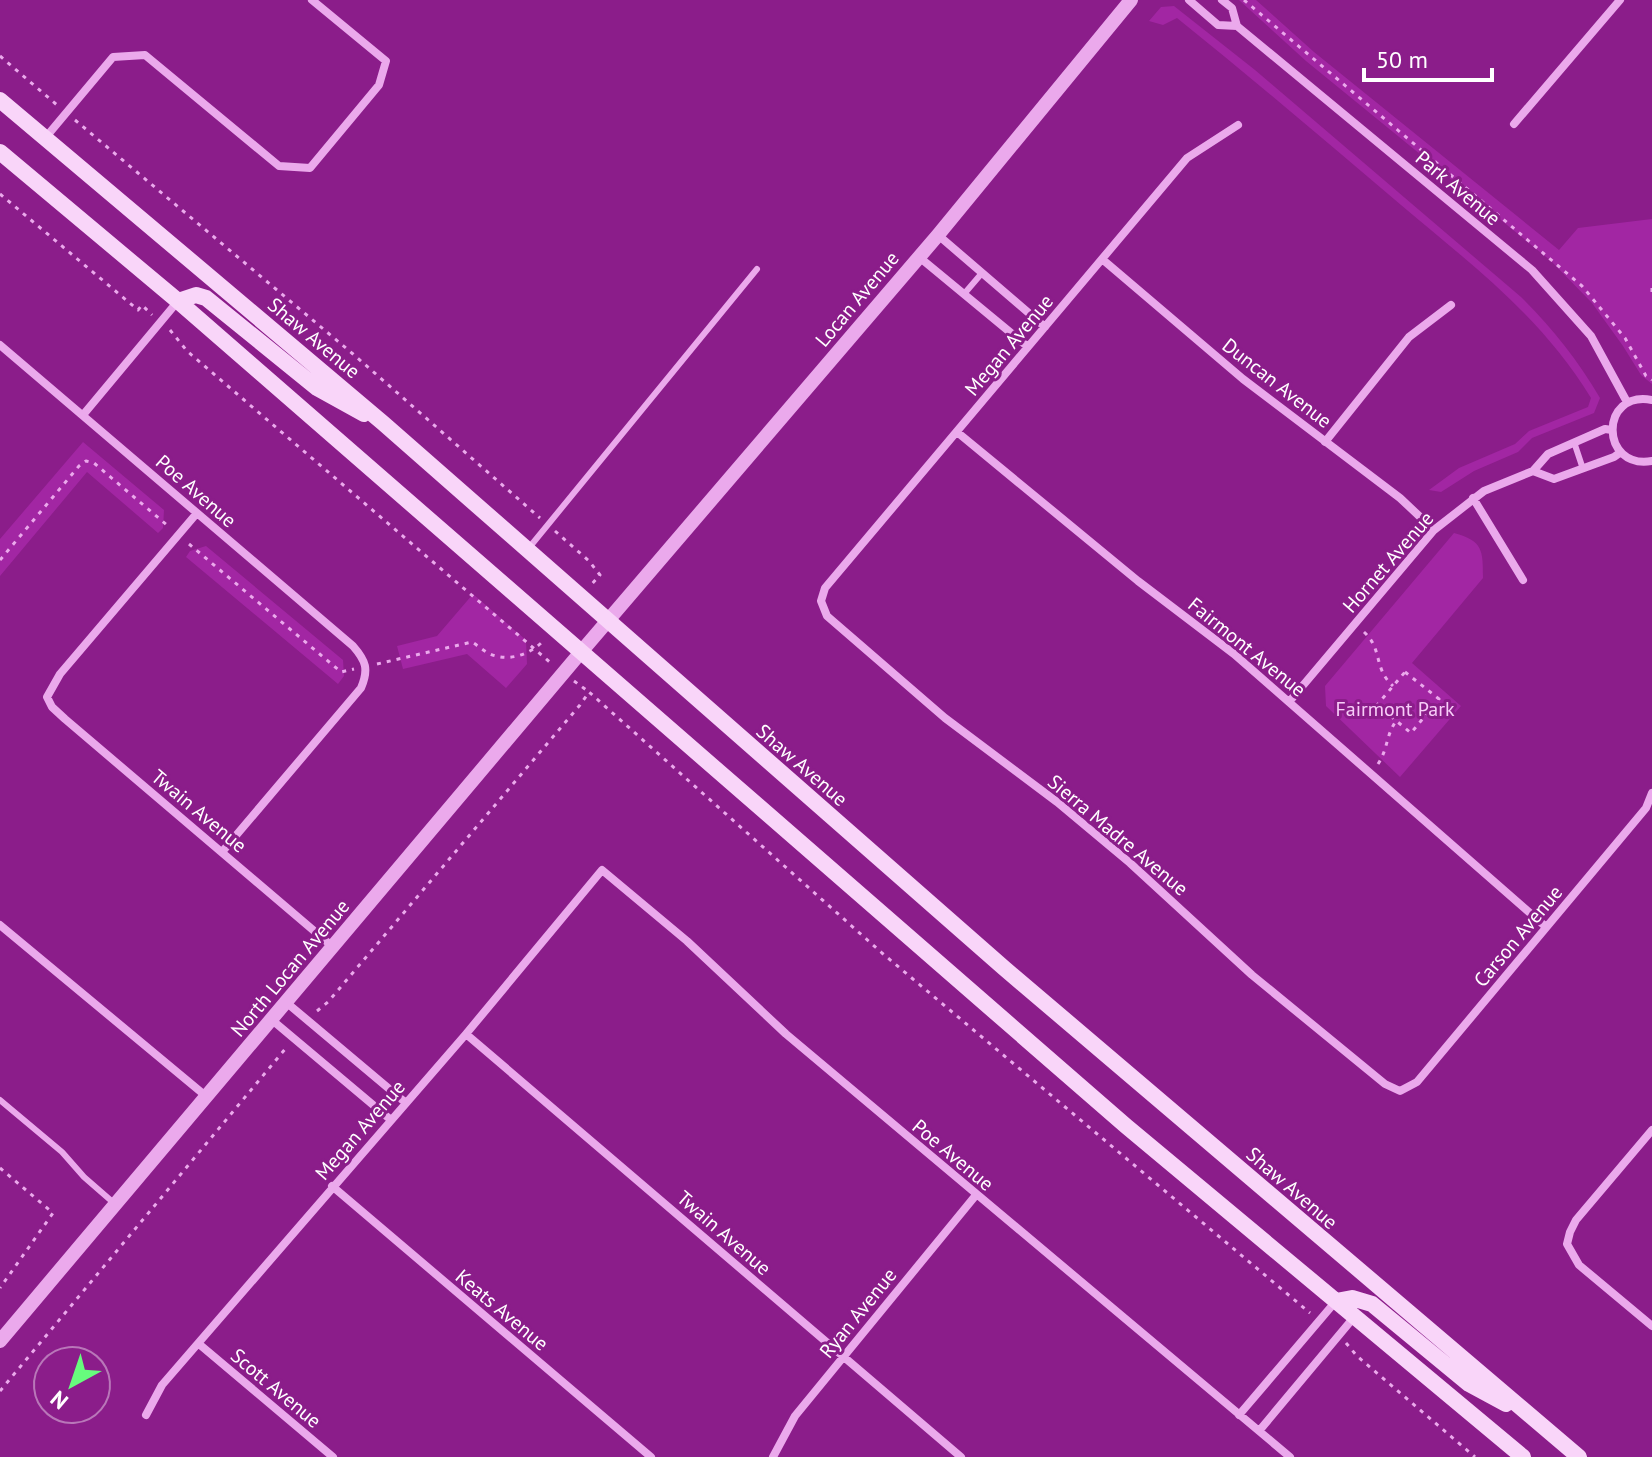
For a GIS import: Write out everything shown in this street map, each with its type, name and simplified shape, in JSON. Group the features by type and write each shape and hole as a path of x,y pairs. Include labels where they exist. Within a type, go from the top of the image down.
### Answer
{"main road":[{"name":"Shaw Avenue","path":"0,100 383,423 993,958 1579,1457"},
{"path":"0,152 178,301 1114,1116 1523,1457"},
{"path":"178,301 186,296 206,298 317,388 383,423"},
{"path":"1336,1301 1352,1298 1372,1304 1483,1394 1523,1411"}],"street":[{"path":"46,137 113,57 145,55 279,166 310,168 379,85 386,61 312,0"},
{"name":"Locan Avenue","path":"609,621 938,235 1131,0"},
{"name":"Park Avenue","path":"1189,0 1218,25 1237,26"},
{"name":"Park Avenue","path":"1222,0 1232,8 1237,26 1532,270 1591,336 1627,402"},
{"path":"1514,124 1620,0"},
{"name":"Megan Avenue","path":"821,601 825,588 1187,158 1238,125"},
{"path":"938,235 1045,327"},
{"path":"919,257 1028,347"},
{"name":"Duncan Avenue","path":"1102,259 1243,379 1400,498 1434,530"},
{"path":"83,415 178,301"},
{"path":"1325,442 1409,337 1451,305"},
{"name":"Poe Avenue","path":"0,345 353,646 367,666"},
{"path":"1652,400 1627,402 1613,419 1612,430 1614,442 1621,452 1636,461 1652,461"},
{"name":"Hornet Avenue","path":"1289,702 1434,530 1484,491 1533,471 1548,454 1605,429 1612,430"},
{"name":"Fairmont Avenue","path":"957,432 1138,581 1234,654 1546,927"},
{"name":"Hornet Avenue","path":"1533,471 1554,479 1621,452"},
{"path":"1473,498 1523,580"},
{"path":"178,535 197,513"},
{"name":"Twain Avenue","path":"178,535 60,674 47,697 52,707 65,719 334,948"},
{"name":"Sierra Madre Avenue","path":"821,601 827,616 945,718 1057,802 1130,863 1252,975 1385,1084 1400,1091"},
{"name":"North Locan Avenue","path":"0,1341 609,621"},
{"path":"222,852 361,688 367,666"},
{"name":"Carson Avenue","path":"1400,1091 1417,1082 1646,808 1652,793"},
{"name":"Megan Avenue","path":"146,1415 162,1385 466,1034 602,870"},
{"name":"Poe Avenue","path":"602,870 687,941 786,1034 1290,1457"},
{"path":"0,925 207,1097"},
{"path":"287,1003 406,1103"},
{"path":"272,1020 391,1120"},
{"name":"Twain Avenue","path":"466,1034 961,1457"},
{"path":"1652,1130 1576,1220 1567,1244 1579,1265 1652,1326"},
{"name":"Keats Avenue","path":"332,1186 651,1457"},
{"name":"Ryan Avenue","path":"773,1457 795,1416 976,1195"},
{"path":"1239,1415 1336,1301"},
{"path":"1259,1431 1355,1316"},
{"name":"Scott Avenue","path":"199,1344 333,1457"}],"lane":[{"path":"528,549 757,269"},
{"path":"964,294 982,273"},
{"path":"1574,442 1583,469"},
{"path":"0,1100 62,1152 84,1177 115,1204"}],"path":[{"path":"1244,0 1582,286 1625,338 1646,376 1652,380"},
{"path":"0,56 353,354 589,561 600,575 582,596"},
{"path":"0,194 138,310 142,305 178,336 187,351 534,651"},
{"path":"1652,288 1652,298"},
{"path":"0,560 86,461 94,463 341,672 472,642 495,656 534,651 554,628"},
{"path":"1354,624 1371,638 1378,650 1378,664 1383,677 1393,686"},
{"path":"1405,672 1439,699 1411,733 1377,705 1393,686 1405,672"},
{"path":"318,1010 379,943 589,692 882,953 1285,1295 1308,1311"},
{"path":"1370,775 1387,750 1388,732 1396,721"},
{"path":"0,1391 284,1051"},
{"path":"0,1168 53,1213 0,1288"},
{"path":"1348,1344 1357,1356 1475,1457"}],"green space":[{"path":"1239,0 1256,0 1314,52 1559,250 1578,228 1652,219 1652,384 1641,375 1592,303 1551,261 1306,61"},
{"path":"1174,6 1255,70 1521,297 1564,345 1592,384 1600,398 1594,413 1532,438 1518,452 1474,471 1441,492 1429,490 1459,468 1515,444 1529,431 1588,407 1591,398 1528,317 1454,249 1177,18 1163,25 1149,21 1161,7"},
{"path":"83,442 164,510 163,528 158,533 87,472 0,576 0,539"},
{"name":"Fairmont Park","path":"1454,533 1476,543 1483,560 1483,578 1412,663 1461,706 1400,777 1326,706 1325,686"},
{"path":"206,546 343,660 344,676 338,684 186,557 190,551"},
{"path":"473,594 526,640 527,664 506,688 467,654 403,669 397,646 437,636"}]}
